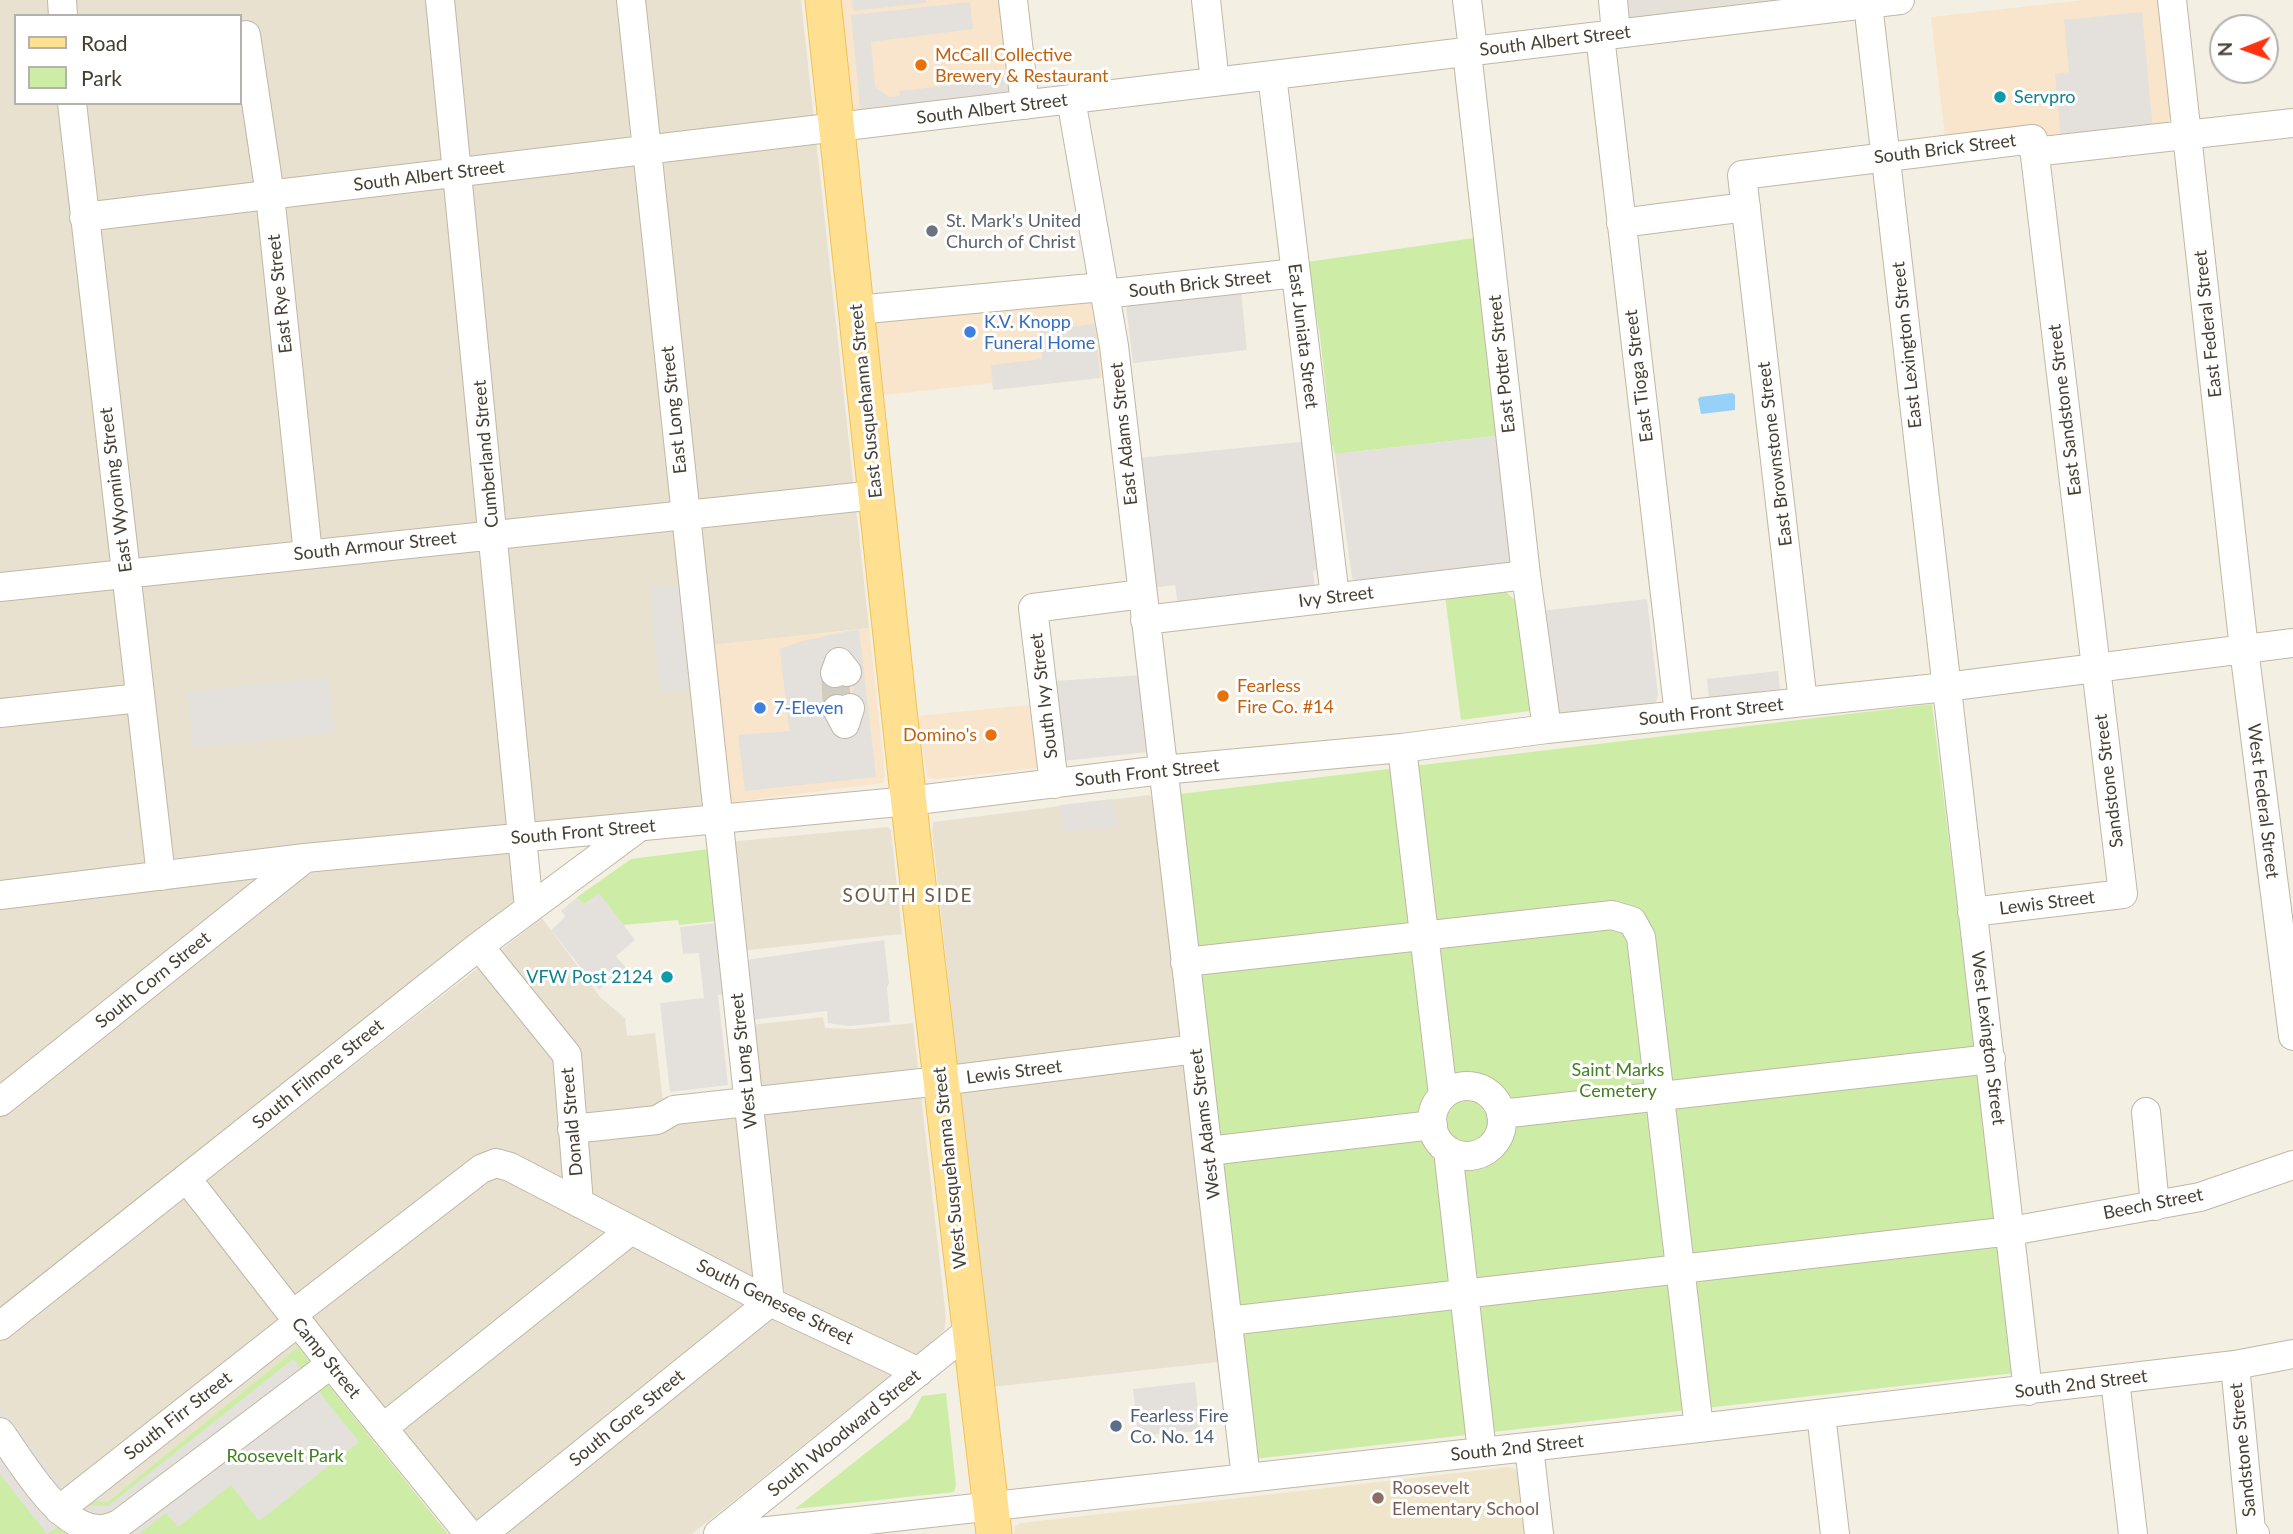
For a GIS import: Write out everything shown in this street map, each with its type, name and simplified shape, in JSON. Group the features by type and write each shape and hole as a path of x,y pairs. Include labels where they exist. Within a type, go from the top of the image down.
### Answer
{"main road":[{"name":"East Susquehanna Street","path":"822,0 909,801"},
{"name":"West Susquehanna Street","path":"909,801 992,1520"}],"street":[{"name":"Cumberland Street","path":"440,0 459,172 529,908"},
{"name":"East Long Street","path":"631,0 718,820"},
{"path":"1013,0 1025,105"},
{"path":"1206,0 1215,82"},
{"name":"East Potter Street","path":"1467,0 1472,41 1467,52 1526,575 1547,729"},
{"name":"East Tioga Street","path":"1613,0 1608,35 1621,223 1679,715"},
{"name":"South Albert Street","path":"84,217 1900,0"},
{"name":"East Federal Street","path":"2172,0 2244,649"},
{"name":"East Lexington Street","path":"1868,4 1946,687"},
{"name":"East Rye Street","path":"246,35 270,195 308,554"},
{"name":"East Juniata Street","path":"1272,75 1335,597"},
{"name":"East Adams Street","path":"1071,99 1114,346 1162,770"},
{"name":"East Wyoming Street","path":"72,105 162,876"},
{"name":"South Brick Street","path":"1746,207 1742,174 2033,139 2034,152 2293,123"},
{"name":"East Sandstone Street","path":"2034,152 2096,667"},
{"path":"1621,223 1746,207"},
{"name":"East Brownstone Street","path":"1746,207 1803,702"},
{"name":"South Brick Street","path":"856,310 1296,273"},
{"name":"South Armour Street","path":"0,587 876,495"},
{"name":"Ivy Street","path":"1033,608 1143,607 1335,597 1526,575"},
{"name":"South Ivy Street","path":"1033,608 1054,783"},
{"name":"South Front Street","path":"0,895 305,858 909,801 1162,770 1402,748 1547,729 1946,687 2293,643"},
{"name":"West Federal Street","path":"2244,649 2293,1036"},
{"name":"Sandstone Street","path":"2096,667 2123,894"},
{"name":"West Lexington Street","path":"1946,687 2028,1391"},
{"path":"0,713 141,698"},
{"path":"1402,748 1443,1095"},
{"name":"West Adams Street","path":"1162,770 1246,1478"},
{"name":"West Long Street","path":"718,820 770,1301"},
{"name":"South Filmore Street","path":"0,1326 479,946 639,827"},
{"name":"South Corn Street","path":"0,1102 305,858"},
{"name":"Lewis Street","path":"1972,912 2123,894"},
{"path":"1185,962 1612,915 1632,921 1641,937 1699,1428"},
{"name":"Donald Street","path":"479,946 567,1055 579,1203"},
{"name":"Lewis Street","path":"572,1129 657,1120 674,1110 1196,1049"},
{"path":"1501,1114 1991,1059"},
{"path":"1458,1087 1480,1088 1490,1094 1501,1114 1498,1137 1481,1153 1470,1156 1458,1155 1448,1150 1439,1142 1433,1125 1434,1109 1443,1095 1458,1087"},
{"path":"2146,1112 2155,1206"},
{"path":"1208,1151 1433,1125"},
{"path":"1448,1150 1482,1452"},
{"name":"South Genesee Street","path":"496,1163 510,1167 770,1301 919,1372"},
{"name":"South Firr Street","path":"58,1510 481,1169 496,1163"},
{"name":"Beech Street","path":"1228,1321 2011,1231 2200,1197 2293,1166"},
{"name":"Camp Street","path":"187,1179 331,1364 469,1534"},
{"path":"383,1428 631,1230"},
{"name":"South Gore Street","path":"483,1534 770,1301"},
{"name":"South Woodward Street","path":"718,1534 969,1331"},
{"name":"South 2nd Street","path":"741,1534 992,1520 1246,1478 2028,1391 2235,1365 2293,1354"},
{"path":"0,1432 58,1510 83,1526 100,1530 119,1524 331,1364"},
{"name":"Sandstone Street","path":"2235,1365 2251,1530 2255,1534"},
{"path":"2115,1380 2133,1534"},
{"path":"1821,1415 1835,1534"},
{"path":"1529,1447 1539,1534"}],"shaded area":[{"path":"0,0 801,0 869,628 705,646 722,804 509,827 514,901 512,913 0,1312"},
{"path":"840,0 1005,0 1016,96 853,115"},
{"path":"852,0 926,0 926,3 853,11"},
{"path":"1623,0 1845,0 1627,24"},
{"path":"2084,0 2157,0 2170,117 2166,128 2049,141 2048,134 1946,145 1931,17"},
{"path":"970,2 973,29 871,42 875,87 888,97 900,96 899,91 963,84 1009,73 1012,96 861,117 851,15"},
{"path":"2142,12 2153,129 2061,140 2055,74 2069,72 2064,20"},
{"path":"1092,285 1109,377 993,390 992,383 884,395 872,305"},
{"path":"1241,291 1247,350 1133,363 1126,304"},
{"path":"1095,324 1100,378 993,390 991,365 1042,359 1040,330"},
{"path":"1505,435 1519,563 1357,582 1352,578 1335,454"},
{"path":"1310,441 1322,569 1313,571 1315,589 1178,605 1175,585 1151,588 1138,458"},
{"path":"684,585 696,689 660,692 653,629 652,587"},
{"path":"1647,599 1658,695 1656,703 1556,714 1540,611"},
{"path":"869,628 885,775 883,783 727,803 704,646"},
{"path":"859,629 876,777 745,791 738,735 789,731 780,649 802,641","holes":["851,672 854,707 833,709 829,673"]},
{"path":"1778,671 1780,689 1709,698 1707,679"},
{"path":"1143,675 1148,752 1062,761 1054,681"},
{"path":"329,677 334,733 193,748 188,692"},
{"path":"1037,704 1045,767 936,779 927,777 918,716"},
{"path":"1149,795 1155,800 1218,1362 992,1387 933,822"},
{"path":"1113,799 1117,827 1063,832 1060,805"},
{"path":"888,827 891,830 902,934 739,951 727,842"},
{"path":"599,893 635,940 616,956 626,968 599,990 551,930 565,916 561,911 576,898 584,904"},
{"path":"542,918 601,998 625,1018 627,1036 655,1033 663,1102 759,1093 750,1025 823,1017 825,1028 854,1029 913,1023 946,1318 944,1330 692,1534 480,1534 318,1331 107,1502 81,1499 63,1488 0,1407 0,1341"},
{"path":"717,923 725,994 718,995 728,1085 670,1092 660,1003 704,998 699,953 683,954 680,927"},
{"path":"884,940 890,1022 849,1026 828,1023 827,1011 751,1020 746,960"},
{"path":"293,1359 359,1442 259,1521 231,1485 178,1527 166,1513 139,1534 65,1534 59,1526 47,1534 0,1474 0,1407 77,1505 108,1506"},
{"path":"1195,1382 1200,1431 1138,1436 1133,1389"},
{"name":"Roosevelt Elementary School","path":"1509,1467 1515,1469 1518,1474 1525,1534 1014,1534 1015,1526 1021,1523"}],"green space":[{"path":"1481,237 1505,435 1335,454 1320,336 1307,262"},
{"path":"1499,590 1517,602 1537,710 1461,720 1445,596"},
{"name":"Saint Marks Cemetery","path":"1932,704 2015,1373 1254,1459 1180,794"},
{"path":"709,849 718,921 679,925 678,920 623,925 599,894 584,904 576,898 631,859"},
{"name":"Roosevelt Park","path":"298,1347 448,1534 0,1534 0,1407 63,1488 81,1499 107,1502"},
{"path":"946,1393 956,1485 954,1492 795,1509 910,1418 922,1396"}],"water":[{"path":"1732,393 1735,395 1735,410 1701,414 1698,399 1700,397"}],"tunnel":[{"path":"835,673 837,709"}],"place":[{"name":"McCall Collective Brewery & Restaurant","path":"921,65"},
{"name":"Servpro","path":"2000,97"},
{"name":"St. Mark's United Church of Christ","path":"932,231"},
{"name":"K.V. Knopp Funeral Home","path":"970,332"},
{"name":"Fearless Fire Co. #14","path":"1223,696"},
{"name":"7-Eleven","path":"760,708"},
{"name":"Domino's","path":"991,735"},
{"name":"VFW Post 2124","path":"667,977"},
{"name":"Fearless Fire Co. No. 14","path":"1116,1426"},
{"name":"Roosevelt Elementary School","path":"1378,1498"}],"district":[{"name":"SOUTH SIDE","path":"908,896"}]}
